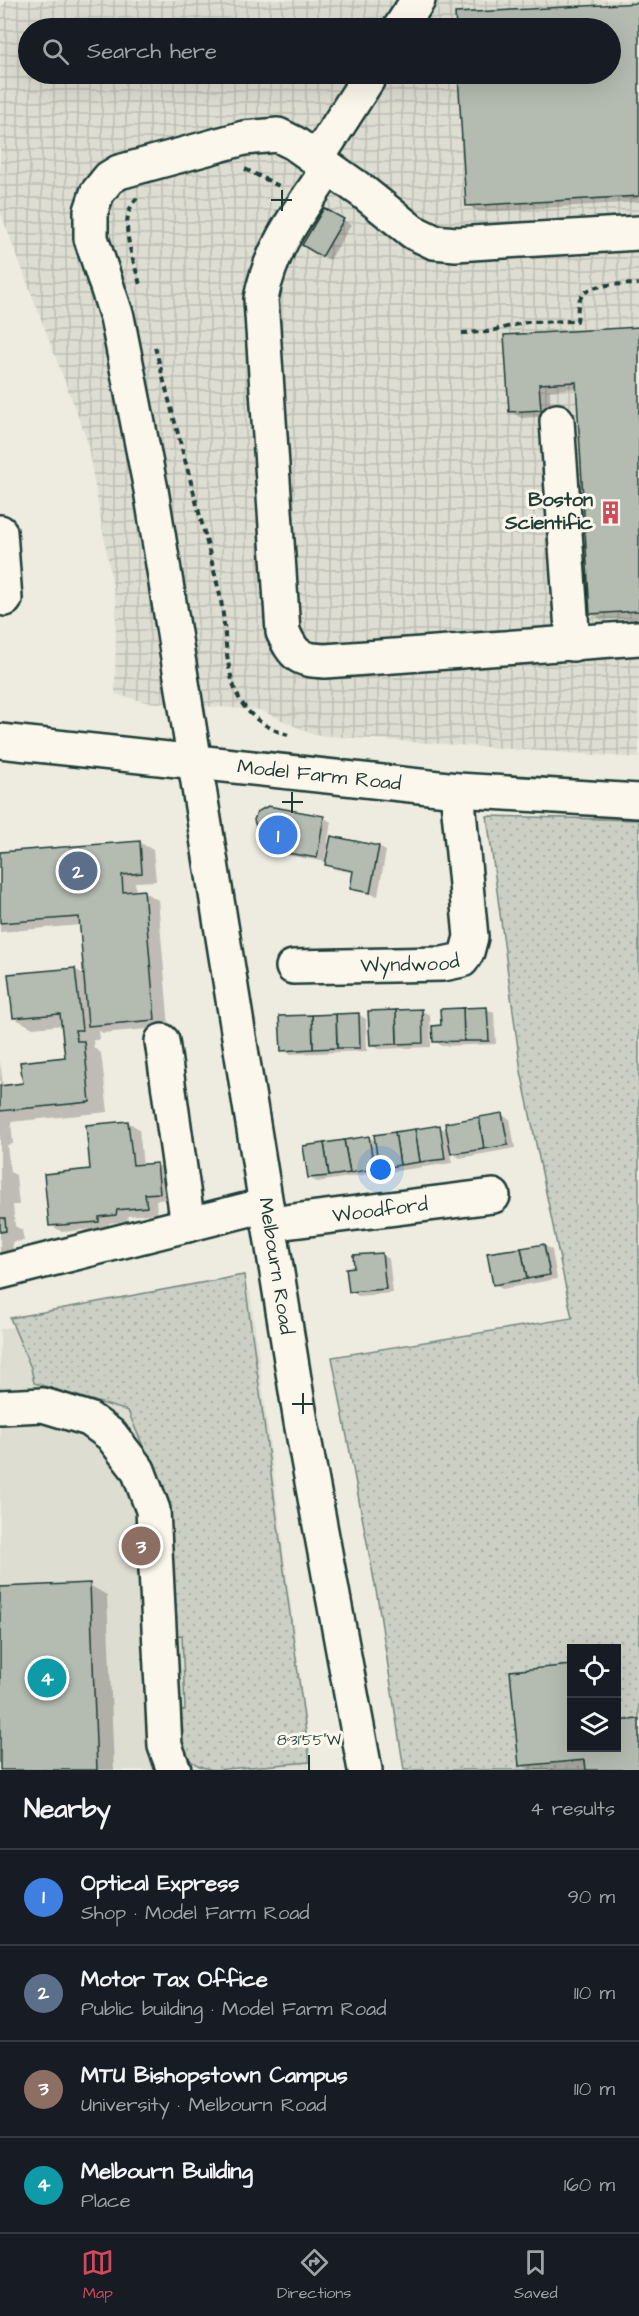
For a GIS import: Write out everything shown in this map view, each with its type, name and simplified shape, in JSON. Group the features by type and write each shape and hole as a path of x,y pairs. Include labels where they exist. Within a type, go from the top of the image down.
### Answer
{"street":[{"path":"406,18 418,0"},
{"path":"366,84 322,164 306,202 278,245 267,270 261,299 283,632 295,654 308,660 325,661 639,638"},
{"name":"Melbourn Road","path":"365,1770 301,1422 141,435 117,317 91,238 91,211 97,193 109,178 119,172 244,138 278,135 362,191 413,232 434,242 456,244 639,233"},
{"path":"557,421 573,644"},
{"path":"0,532 5,598"},
{"name":"Model Farm Road","path":"0,741 457,790 639,801"},
{"name":"Wyndwood","path":"293,967 443,964 462,960 471,937 457,790"},
{"path":"162,1041 188,1225"},
{"name":"Woodford","path":"0,1272 188,1225 267,1215 494,1196"},
{"path":"0,1407 43,1406 89,1419 111,1435 138,1470 153,1510 165,1746 174,1770"}],"path":[{"path":"233,170 244,169 264,176 306,202"},
{"path":"142,292 126,226 130,205 146,195"},
{"path":"462,333 487,332 527,322 577,321 579,300 584,294 596,287 639,284"},
{"path":"152,336 219,592 230,670 237,693 248,711 268,729 288,735"}],"shaded area":[{"path":"7,0 639,0 639,758 314,735 260,710 145,702 115,694 116,604 86,437 0,211 0,8"},
{"path":"487,816 639,820 639,1719 621,1721 621,1644 567,1644 567,1673 519,1765 585,1760 586,1770 404,1770 378,1601 332,1357 572,1318 521,1071"},
{"path":"244,1275 310,1762 214,1770 193,1763 187,1757 180,1742 176,1712 185,1710 182,1635 167,1636 156,1477 128,1411 34,1383 31,1368 10,1318"},
{"path":"250,1291 312,1770 0,1770 0,1329"}],"building":[{"path":"639,3 639,196 466,206 459,84 621,84 621,18 455,18 455,13"},
{"path":"324,208 344,219 322,257 302,245"},
{"name":"Boston Scientific","path":"639,327 639,611 590,614 576,382 539,384 541,410 509,412 504,335"},
{"path":"268,806 324,816 317,858 263,849 254,820 257,812"},
{"path":"331,836 379,846 370,893 350,889 353,871 325,865"},
{"path":"140,841 142,873 122,875 123,892 144,890 155,1020 88,1026 79,917 0,923 0,852"},
{"path":"75,968 82,1030 75,1030 77,1041 84,1041 90,1102 0,1111 0,1086 23,1083 20,1062 65,1057 60,1014 13,1018 8,974"},
{"path":"487,1007 489,1041 464,1041 463,1008"},
{"path":"463,1008 464,1041 433,1042 432,1026 441,1025 440,1009"},
{"path":"422,1009 423,1043 397,1044 396,1010"},
{"path":"396,1010 397,1044 370,1045 368,1011"},
{"path":"359,1013 360,1048 337,1048 336,1014"},
{"path":"336,1014 337,1048 313,1049 312,1015"},
{"path":"312,1015 313,1049 281,1051 279,1016"},
{"path":"502,1113 508,1145 484,1149 479,1117"},
{"path":"479,1117 484,1149 451,1154 445,1123"},
{"path":"128,1121 133,1165 157,1163 160,1193 145,1194 147,1207 117,1210 116,1215 99,1217 99,1222 49,1226 44,1174 90,1169 86,1125"},
{"path":"440,1125 445,1159 420,1162 415,1129"},
{"path":"415,1129 420,1162 400,1165 395,1132"},
{"path":"395,1132 400,1165 379,1169 374,1135"},
{"path":"369,1136 374,1169 350,1173 344,1140"},
{"path":"344,1140 350,1173 329,1176 324,1143"},
{"path":"324,1143 329,1176 308,1178 303,1146"},
{"path":"0,1218 5,1218 6,1231 0,1232"},
{"path":"544,1244 550,1275 527,1279 521,1248"},
{"path":"521,1248 527,1279 493,1285 487,1253"},
{"path":"382,1253 386,1289 349,1292 346,1268 354,1267 353,1255"},
{"path":"90,1583 97,1770 0,1770 0,1587"},
{"path":"567,1665 567,1752 621,1752 621,1721 639,1719 639,1770 586,1770 585,1760 519,1766 510,1671"}],"place":[{"name":"Boston Scientific","path":"611,512"},
{"name":"Optical Express","path":"278,835"},
{"name":"Motor Tax Office","path":"78,871"},
{"name":"MTU Bishopstown Campus","path":"141,1546"},
{"name":"Melbourn Building","path":"47,1678"}]}
